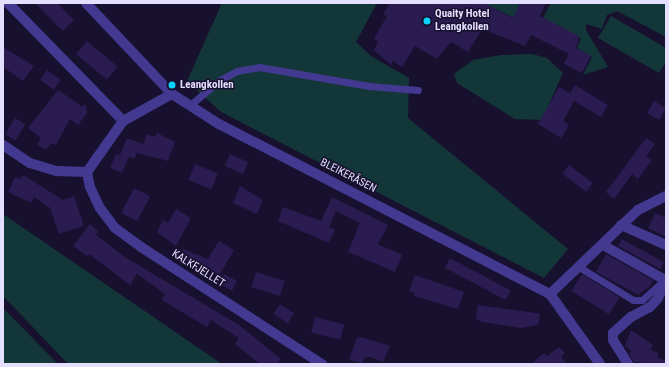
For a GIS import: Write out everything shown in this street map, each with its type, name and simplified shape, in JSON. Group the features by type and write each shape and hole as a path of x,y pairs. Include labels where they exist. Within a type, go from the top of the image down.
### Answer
{"street":[{"path":"8,3 123,121"},
{"name":"BLEIKERÅSEN","path":"86,3 172,94 189,106 219,124 550,294 600,364"},
{"path":"3,145 30,163 57,171 87,172 123,121 172,94"},
{"name":"KALKFJELLET","path":"87,172 90,187 100,208 115,228 141,247 322,364"},
{"path":"550,294 638,210 666,196"},
{"path":"621,225 666,245"},
{"path":"603,245 666,278 658,298 650,307 622,323 613,333 613,340 628,364"}],"lane":[{"path":"189,106 220,80 237,71 259,67 369,86 418,90"},
{"path":"580,267 633,300 642,300 666,278"}],"green space":[{"path":"222,3 377,3 356,42 371,56 409,78 408,118 568,249 544,278 221,112 187,81"},
{"path":"483,3 526,3 517,19"},
{"path":"551,3 666,3 666,37 617,11 607,15 602,29 586,24 586,30 608,67 583,75 592,57 577,48 581,39 542,20"},
{"path":"611,16 666,48 666,62 659,73 598,38"},
{"path":"532,54 547,58 563,73 542,120 515,119 457,83 454,74 473,60 501,55"},
{"path":"3,214 222,364 68,364 3,296"},
{"path":"3,308 58,364 3,364"}],"building":[{"path":"35,3 57,3 74,20 63,31"},
{"path":"390,3 484,3 513,18 520,3 546,3 540,16 579,36 576,48 591,56 582,73 564,64 569,54 531,35 525,46 482,29 468,52 451,42 437,59 415,46 402,67 393,61 391,65 374,50 378,42 374,39 387,16 383,15"},
{"path":"87,41 118,67 107,80 76,54"},
{"path":"3,47 34,66 23,81 3,67"},
{"path":"47,70 61,80 54,90 40,80"},
{"path":"575,85 608,105 601,117 574,101 563,121 569,125 561,138 538,124 559,87 570,93"},
{"path":"58,90 81,106 86,105 87,113 78,125 70,119 56,145 52,143 45,150 37,144 41,138 28,128"},
{"path":"654,101 666,108 659,120 647,113"},
{"path":"15,118 25,124 16,140 5,134"},
{"path":"157,133 175,142 168,161 137,153 134,159 129,157 122,173 110,168 116,154 120,155 127,138 143,144 147,134 155,137"},
{"path":"646,138 655,144 646,156 652,160 638,179 632,174 614,199 606,192"},
{"path":"230,154 248,162 243,174 225,166"},
{"path":"195,164 218,174 211,189 188,180"},
{"path":"569,165 593,183 586,192 562,174"},
{"path":"23,175 63,200 74,196 84,226 59,234 50,208 34,197 31,203 8,192 15,177 20,179"},
{"path":"240,186 263,200 257,214 233,203"},
{"path":"134,188 150,196 137,221 121,213"},
{"path":"332,197 388,225 378,244 402,255 395,272 348,252 360,223 336,211 329,227 335,230 329,243 278,221 283,207 321,221"},
{"path":"176,209 191,218 176,246 157,232 163,220 168,223"},
{"path":"655,213 666,218 666,237 648,228"},
{"path":"90,224 98,231 96,235 125,257 239,325 281,359 277,364 260,364 235,344 239,338 211,320 207,327 162,300 165,294 137,274 130,285 89,254 87,256 73,246"},
{"path":"622,239 664,262 660,269 618,246"},
{"path":"219,241 234,250 219,276 192,260 190,265 178,261 183,249 208,259"},
{"path":"606,254 653,280 649,287 638,295 596,272"},
{"path":"450,258 511,290 506,300 445,268"},
{"path":"256,272 285,281 280,296 251,287"},
{"path":"224,274 237,281 232,291 219,284"},
{"path":"582,274 619,297 609,314 571,291"},
{"path":"415,275 464,292 458,309 414,296 415,293 409,291"},
{"path":"280,304 294,313 288,323 273,314"},
{"path":"478,305 540,314 538,325 521,328 482,322 476,319"},
{"path":"315,317 344,324 340,340 311,333"},
{"path":"631,330 653,345 651,350 659,353 657,357 666,361 666,364 634,362 629,354 631,351 625,346"},
{"path":"361,337 390,346 383,362 370,357 365,357 362,364 349,359 357,338"},
{"path":"559,347 565,353 561,357 567,364 531,364 544,353 547,356"}],"place":[{"name":"Quaity Hotel Leangkollen","path":"427,21"},
{"name":"Leangkollen","path":"172,85"}]}
